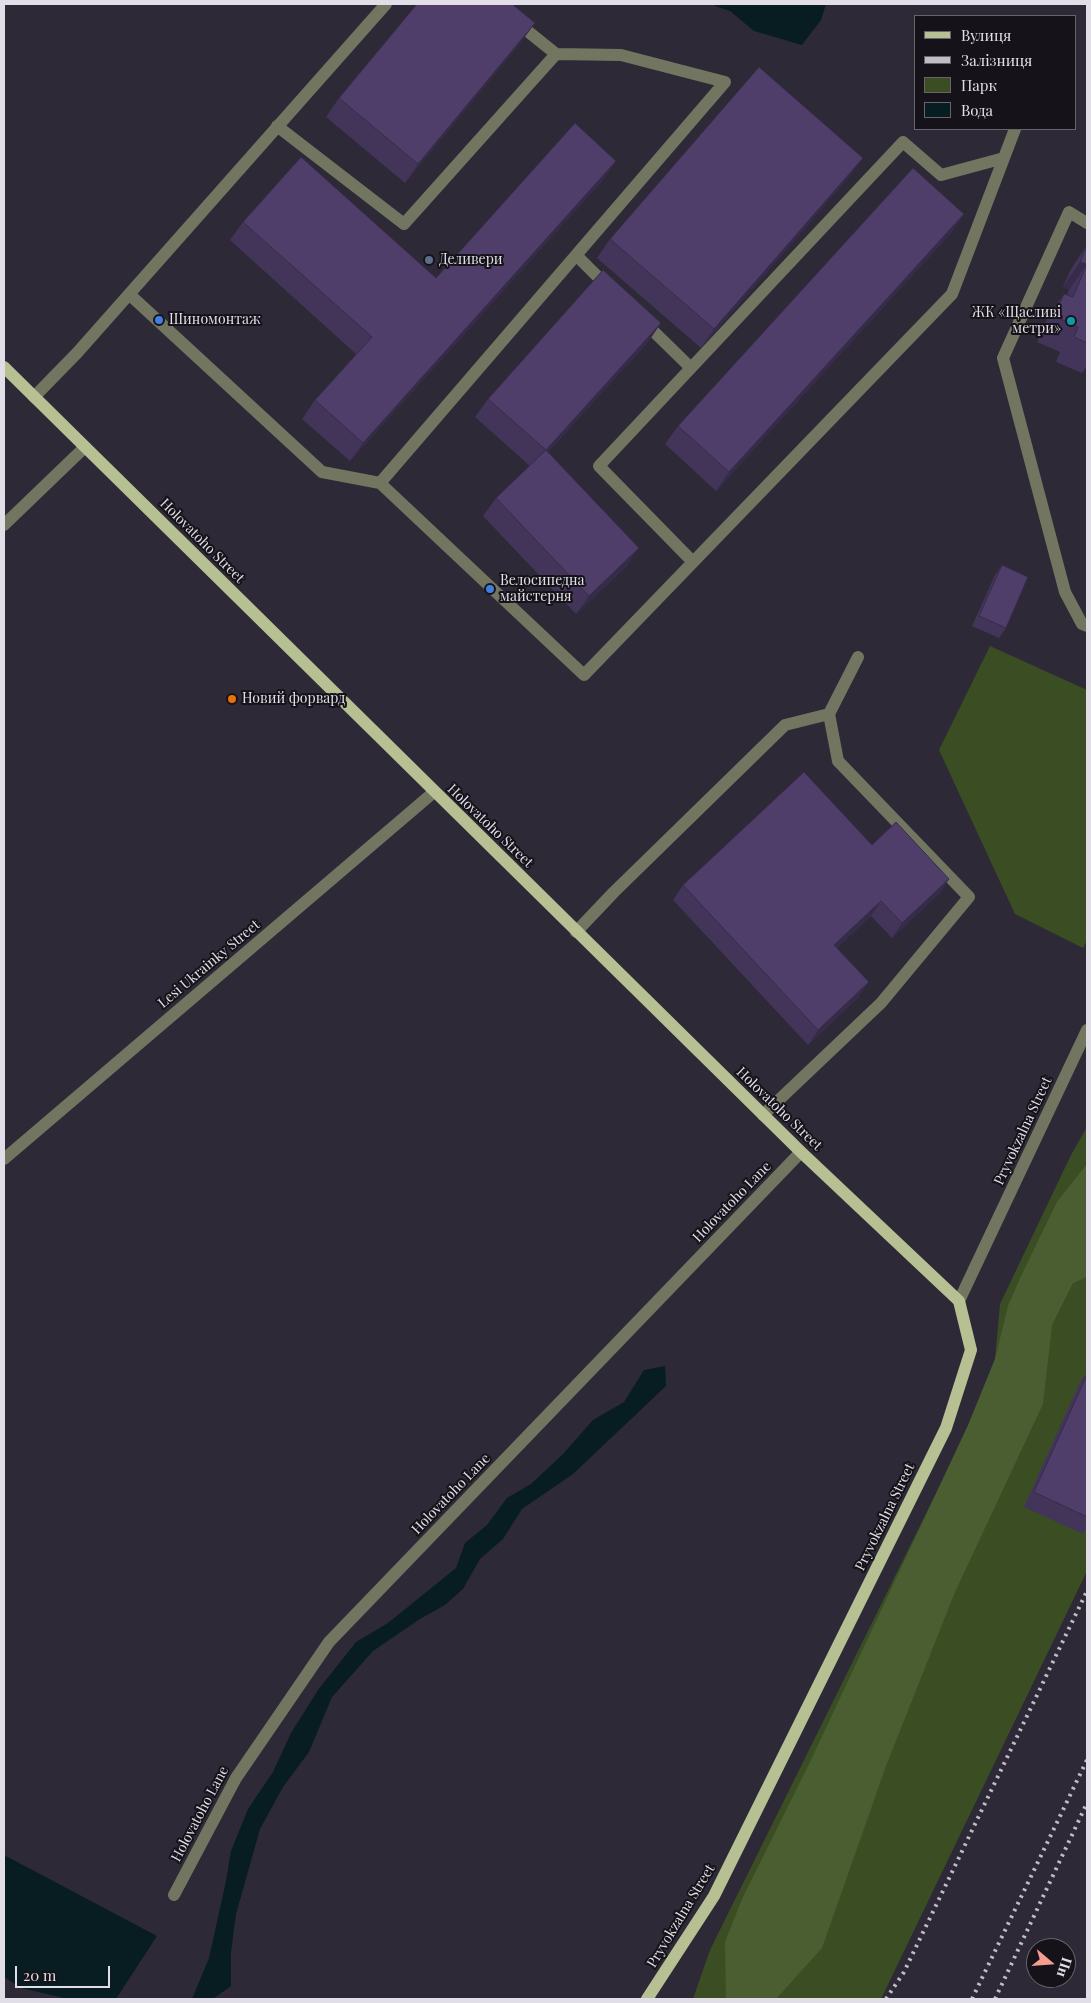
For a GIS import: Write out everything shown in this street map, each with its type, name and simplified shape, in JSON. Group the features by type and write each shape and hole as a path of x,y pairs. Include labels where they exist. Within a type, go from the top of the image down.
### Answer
{"main road":[{"name":"Holovatoho Street","path":"4,367 763,1116 959,1301"},
{"name":"Pryvokzalna Street","path":"647,1999 714,1896 946,1428 971,1350 959,1301"}],"street":[{"path":"34,397 77,353 386,4"},
{"path":"380,483 725,82 621,55 556,54 494,4"},
{"path":"277,126 404,224 556,54"},
{"path":"128,294 322,472 380,483 584,675 952,294 1015,130"},
{"path":"693,562 599,466 903,142 941,175 1004,158"},
{"path":"1087,223 1069,212 1003,358 1065,592 1082,624 1087,626"},
{"path":"576,255 617,295"},
{"path":"637,315 691,368"},
{"path":"4,525 85,446"},
{"path":"763,1116 881,1003 969,896 838,761 829,714 858,657"},
{"path":"576,932 614,892 785,726 829,714"},
{"name":"Lesi Ukrainky Street","path":"4,1159 434,792"},
{"name":"Pryvokzalna Street","path":"959,1301 1087,1030"},
{"name":"Holovatoho Lane","path":"174,1895 236,1778 328,1642 801,1152"}],"green space":[{"path":"990,646 1087,690 1087,940 1083,948 1015,914 939,750"},
{"path":"1087,1127 1087,1571 881,1999 693,1999 710,1950 960,1445 995,1359 1000,1304 1071,1155"},
{"path":"1087,1164 1087,1277 1073,1283 1052,1325 1043,1404 955,1592 886,1766 822,1948 776,1999 726,1999 725,1942 742,1899 810,1762 969,1423 995,1359 1008,1306 1022,1274 1057,1202"}],"water":[{"path":"716,4 826,4 821,20 802,45 754,31 730,11 715,6"},
{"path":"665,1366 666,1386 573,1474 522,1509 503,1539 480,1559 463,1589 445,1605 420,1619 373,1651 332,1697 309,1752 283,1787 260,1829 236,1914 231,1952 231,1986 213,1999 192,1999 209,1958 231,1851 248,1809 273,1772 291,1733 318,1690 356,1642 388,1623 456,1568 465,1543 487,1525 507,1498 531,1484 563,1454 593,1420 624,1402 644,1370"},
{"path":"4,1855 157,1936 116,1999 68,1999 21,1988 4,1977"}],"building":[{"path":"417,4 512,4 535,23 418,164 339,98"},
{"path":"759,67 863,158 714,329 610,239"},
{"path":"575,123 616,161 363,443 315,400 372,337 243,222 301,157 436,278"},
{"path":"913,168 964,214 729,472 678,426"},
{"path":"1087,246 1087,264 1080,262"},
{"path":"1087,264 1087,343 1074,337 1078,327 1054,316 1064,294 1073,297"},
{"path":"603,270 661,323 546,450 488,399"},
{"path":"546,450 639,548 589,596 496,498"},
{"path":"1002,565 1028,577 1006,628 979,616"},
{"path":"804,772 872,845 896,822 949,879 902,923 881,901 834,945 869,982 818,1030 683,885"},
{"path":"1087,1375 1087,1517 1034,1492"}],"railway":[{"path":"886,1999 904,1972 1087,1591"},
{"path":"972,1999 1087,1760"},
{"path":"995,1999 1087,1803"}],"place":[{"name":"Деливери","path":"429,260"},
{"name":"Шиномонтаж","path":"159,320"},
{"name":"ЖК «Щасливі метри»","path":"1071,321"},
{"name":"Велосипедна майстерня","path":"490,589"},
{"name":"Новий форвард","path":"232,699"}]}
